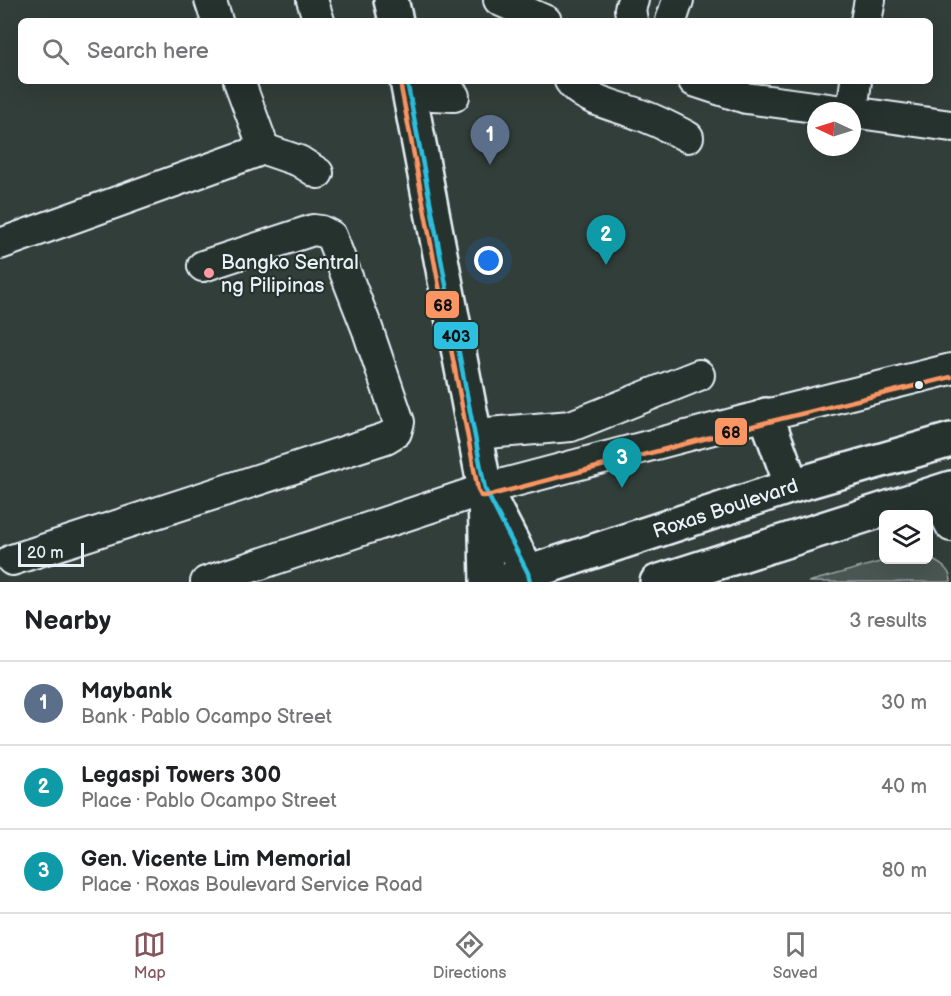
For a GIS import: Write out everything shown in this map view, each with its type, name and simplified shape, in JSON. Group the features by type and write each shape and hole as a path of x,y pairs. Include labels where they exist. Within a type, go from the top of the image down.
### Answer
{"main road":[{"path":"392,0 395,18"},
{"path":"409,87 485,489 487,582"},
{"path":"766,415 792,486"},
{"name":"Roxas Boulevard","path":"520,579 792,486 946,444"},
{"path":"485,489 520,579"},
{"path":"657,582 942,491"}],"street":[{"path":"210,0 216,18"},
{"path":"312,0 318,18"},
{"path":"499,0 539,18"},
{"path":"632,18 630,9 633,0"},
{"path":"672,18 678,0"},
{"path":"867,18 870,0"},
{"path":"240,84 264,149"},
{"path":"572,84 597,100 643,115 688,137"},
{"path":"703,84 746,98 807,106"},
{"path":"853,102 856,84"},
{"path":"409,87 454,96"},
{"path":"861,113 951,126"},
{"path":"0,244 264,149 299,161 318,173"},
{"path":"12,560 375,442 396,432 399,423 375,349 331,236 313,230 203,266"},
{"path":"206,582 485,489 951,369"},
{"path":"476,434 571,426 699,375"},
{"path":"942,491 951,526"}],"shaded area":[{"path":"933,560 947,570 951,582 808,582 879,562 933,564"}],"transit line":[{"name":"68","path":"400,84 481,496 951,377"},
{"name":"403","path":"408,84 485,489 528,573 530,582"}],"place":[{"name":"Maybank","path":"490,165"},
{"name":"Legaspi Towers 300","path":"606,265"},
{"name":"Bangko Sentral ng Pilipinas","path":"209,273"},
{"name":"Gen. Vicente Lim Memorial","path":"622,488"}]}
